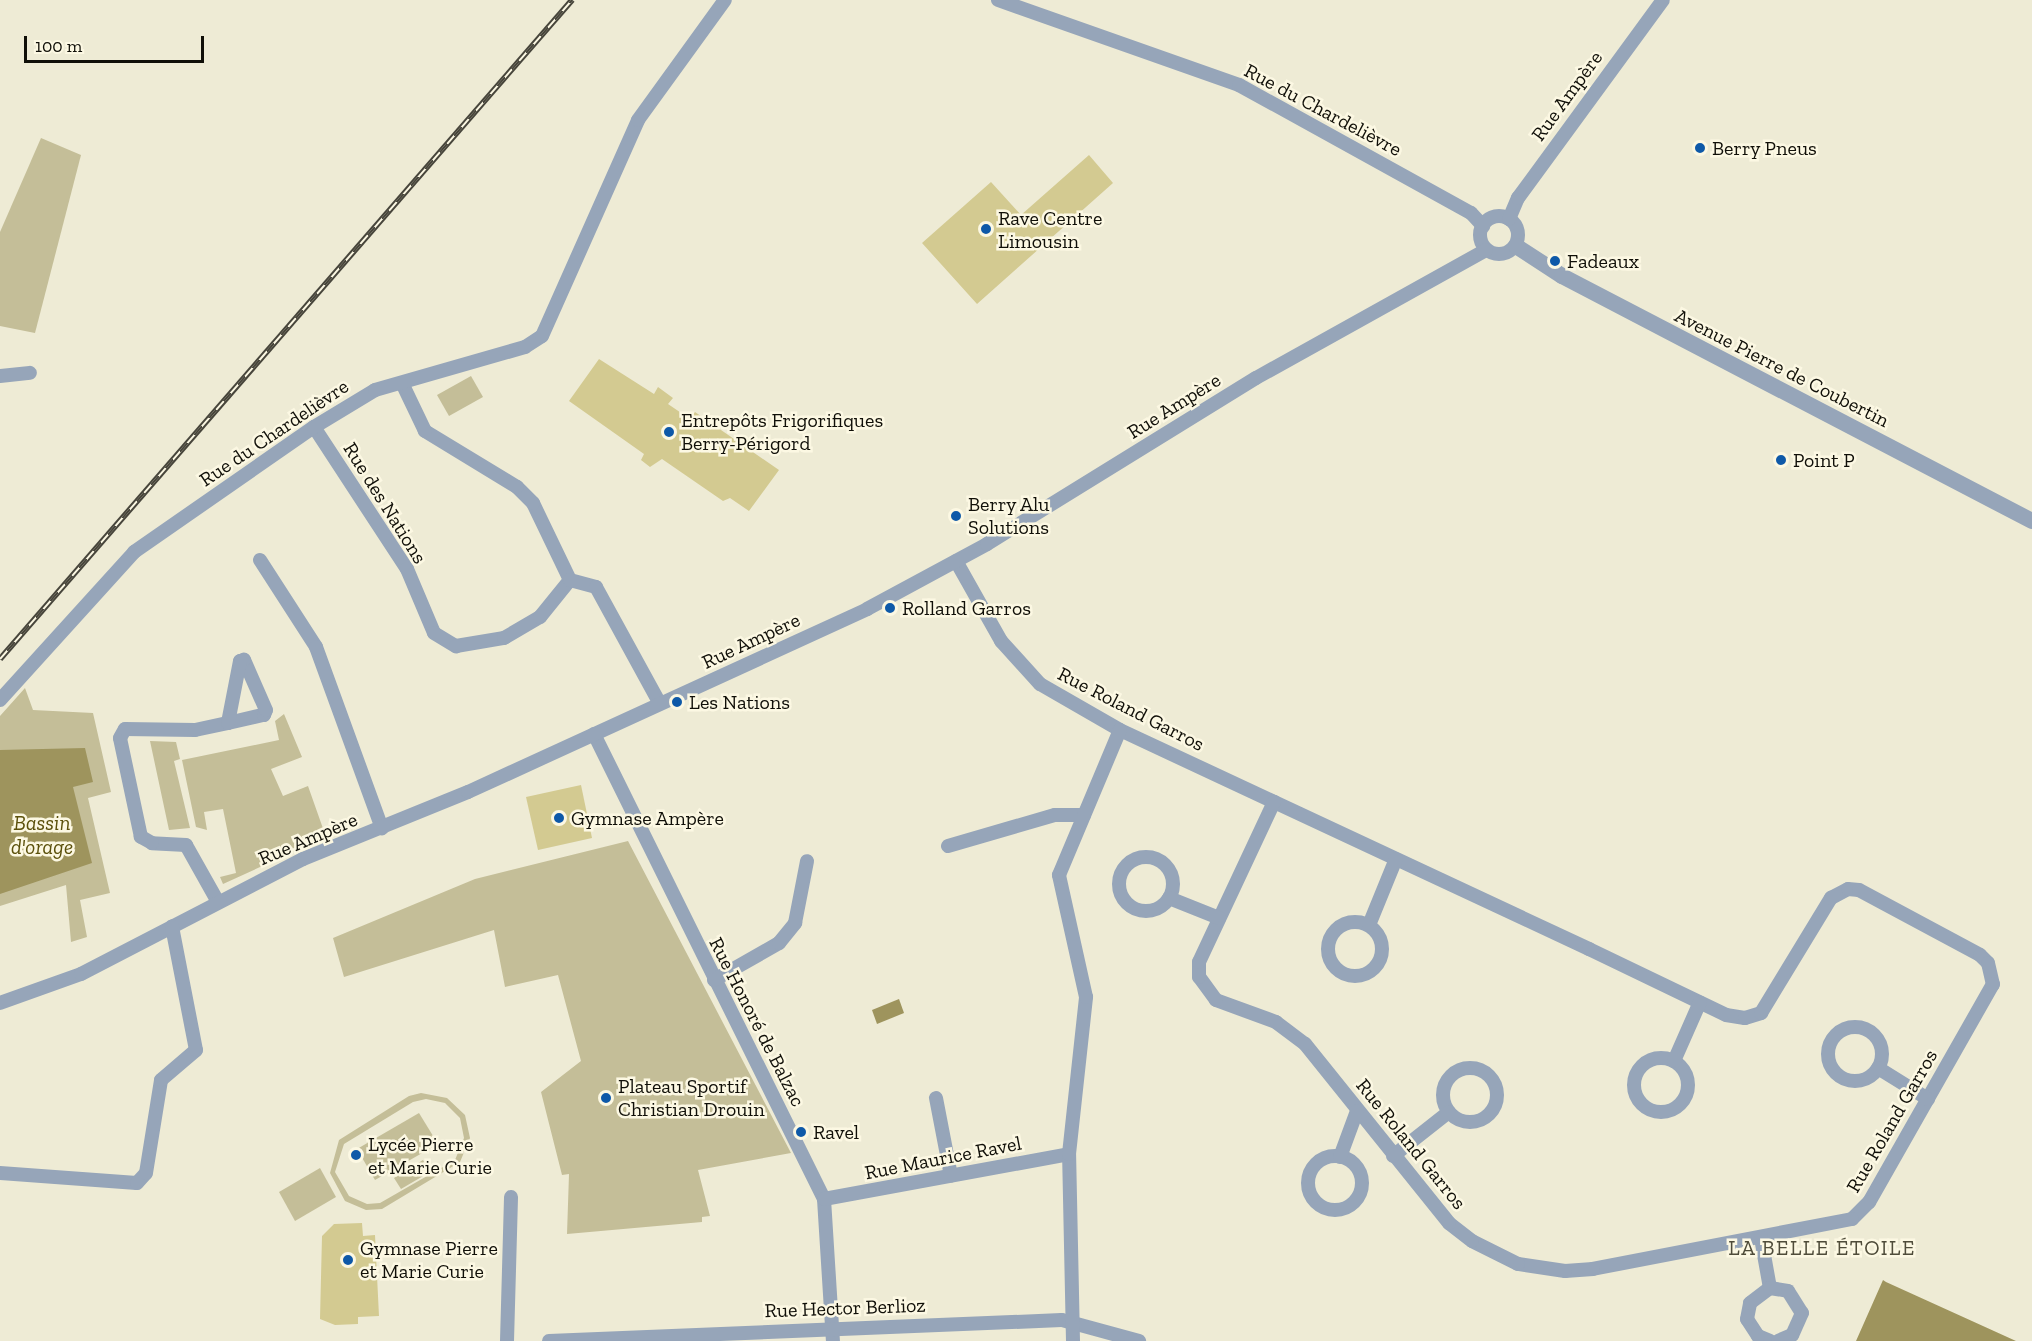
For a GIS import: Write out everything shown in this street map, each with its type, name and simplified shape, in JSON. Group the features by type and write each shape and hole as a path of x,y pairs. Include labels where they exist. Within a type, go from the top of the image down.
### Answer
{"street":[{"name":"Rue du Chardelièvre","path":"0,700 134,552 314,427 375,390 403,385 429,371 525,347 542,336 638,120 725,0"},
{"name":"Rue du Chardelièvre","path":"998,0 1239,85 1471,213 1483,226"},
{"name":"Rue Ampère","path":"1509,219 1518,198 1663,0"},
{"path":"1497,216 1509,219 1519,234 1516,246 1505,254 1486,250 1480,236 1483,226 1497,216"},
{"name":"Avenue Pierre de Coubertin","path":"1516,246 1535,262 2032,521"},
{"name":"Rue Ampère","path":"0,1003 81,974 303,859 382,828 867,609 956,561 1256,378 1486,250"},
{"path":"0,376 30,373"},
{"path":"403,385 425,431 510,482 533,503 570,580 596,587 660,704"},
{"name":"Rue des Nations","path":"314,427 407,569 434,633 444,643 473,647 514,633 540,617 570,580"},
{"path":"261,560 316,647 382,828"},
{"name":"Rue Roland Garros","path":"956,561 1001,641 1040,684 1120,730 1396,859 1700,1002 1745,1018 1761,1013 1831,898 1859,890 1980,955 1992,972 1993,984 1861,1212 1840,1224 1593,1269 1528,1266 1480,1246 1449,1223 1288,1029 1216,1000 1207,991 1199,977 1199,962 1274,802"},
{"path":"218,902 186,845 152,843 141,837 120,738 125,729 195,730 228,723"},
{"path":"1073,1341 1069,1154 1086,997 1059,875 1120,730"},
{"name":"Rue Honoré de Balzac","path":"594,734 824,1199 833,1335"},
{"path":"948,846 1055,815 1084,815"},
{"path":"1369,925 1396,859"},
{"path":"714,980 779,943 795,923 807,861"},
{"path":"1169,898 1220,918"},
{"path":"0,1173 137,1183 146,1173 161,1080 196,1050 172,926"},
{"path":"1674,1062 1700,1002"},
{"path":"1878,1068 1928,1099"},
{"path":"936,1098 951,1176"},
{"path":"1340,1157 1358,1111"},
{"path":"1393,1156 1449,1112"},
{"name":"Rue Maurice Ravel","path":"824,1199 1069,1154"},
{"path":"507,1341 512,1197"},
{"path":"1761,1238 1770,1288"},
{"path":"1770,1341 1758,1336 1748,1319 1750,1303 1770,1288 1788,1291 1802,1313 1792,1335 1778,1341"},
{"name":"Rue Hector Berlioz","path":"549,1341 833,1335 1073,1320 1139,1341"}],"shaded area":[{"path":"41,138 81,155 35,333 0,326 0,232"},
{"path":"471,376 483,397 449,416 437,395"},
{"path":"25,688 33,710 93,713 111,792 88,798 110,893 80,900 87,937 71,942 66,885 0,906 0,716"},
{"path":"284,714 302,757 271,769 283,796 308,786 326,837 223,884 220,877 236,873 223,809 204,812 207,830 196,827 182,760 279,740 275,721"},
{"path":"150,741 176,742 180,759 174,761 190,828 169,830"},
{"path":"628,841 791,1153 698,1170 710,1216 702,1217 702,1222 567,1234 569,1174 562,1175 541,1092 581,1061 558,975 505,987 494,930 344,977 333,938 475,879"},
{"path":"421,1093 447,1098 465,1115 470,1138 460,1162 382,1209 366,1210 345,1201 330,1173 339,1140 409,1096","holes":["426,1099 445,1103 460,1118 464,1138 455,1160 380,1203 367,1204 349,1196 335,1172 344,1144 413,1102"]},
{"path":"419,1113 438,1144 375,1180 357,1149"},
{"path":"423,1160 430,1172 401,1189 394,1178"},
{"path":"320,1168 336,1197 295,1221 279,1192"}],"water":[{"name":"Bassin d'orage","path":"85,748 93,782 73,787 92,863 0,894 0,750"},
{"path":"899,999 904,1013 877,1024 872,1010"},
{"path":"1883,1280 1886,1282 2016,1341 1856,1341"}],"building":[{"name":"Rave Centre Limousin","path":"1089,155 1113,183 977,304 922,243 991,182 1021,215"},
{"name":"Entrepôts Frigorifiques Berry-Périgord","path":"599,359 654,394 658,387 673,398 668,404 690,419 695,412 779,470 749,511 730,498 723,501 662,459 650,467 641,460 644,454 569,401"},
{"name":"Gymnase Ampère","path":"581,785 592,838 538,850 526,797"},
{"name":"Gymnase Pierre et Marie Curie","path":"362,1223 363,1236 375,1235 379,1316 358,1317 358,1324 335,1325 320,1319 322,1236 334,1224"}],"railway":[{"path":"0,659 572,0"}],"place":[{"name":"Berry Pneus","path":"1700,148"},
{"name":"Rave Centre Limousin","path":"986,229"},
{"name":"Fadeaux","path":"1555,261"},
{"name":"Entrepôts Frigorifiques Berry-Périgord","path":"669,432"},
{"name":"Point P","path":"1781,460"},
{"name":"Berry Alu Solutions","path":"956,516"},
{"name":"Rolland Garros","path":"890,608"},
{"name":"Les Nations","path":"677,702"},
{"name":"Gymnase Ampère","path":"559,818"},
{"name":"Plateau Sportif Christian Drouin","path":"606,1098"},
{"name":"Ravel","path":"801,1132"},
{"name":"Lycée Pierre et Marie Curie","path":"356,1155"},
{"name":"Gymnase Pierre et Marie Curie","path":"348,1260"}],"district":[{"name":"LA BELLE ÉTOILE","path":"1822,1248"}]}
